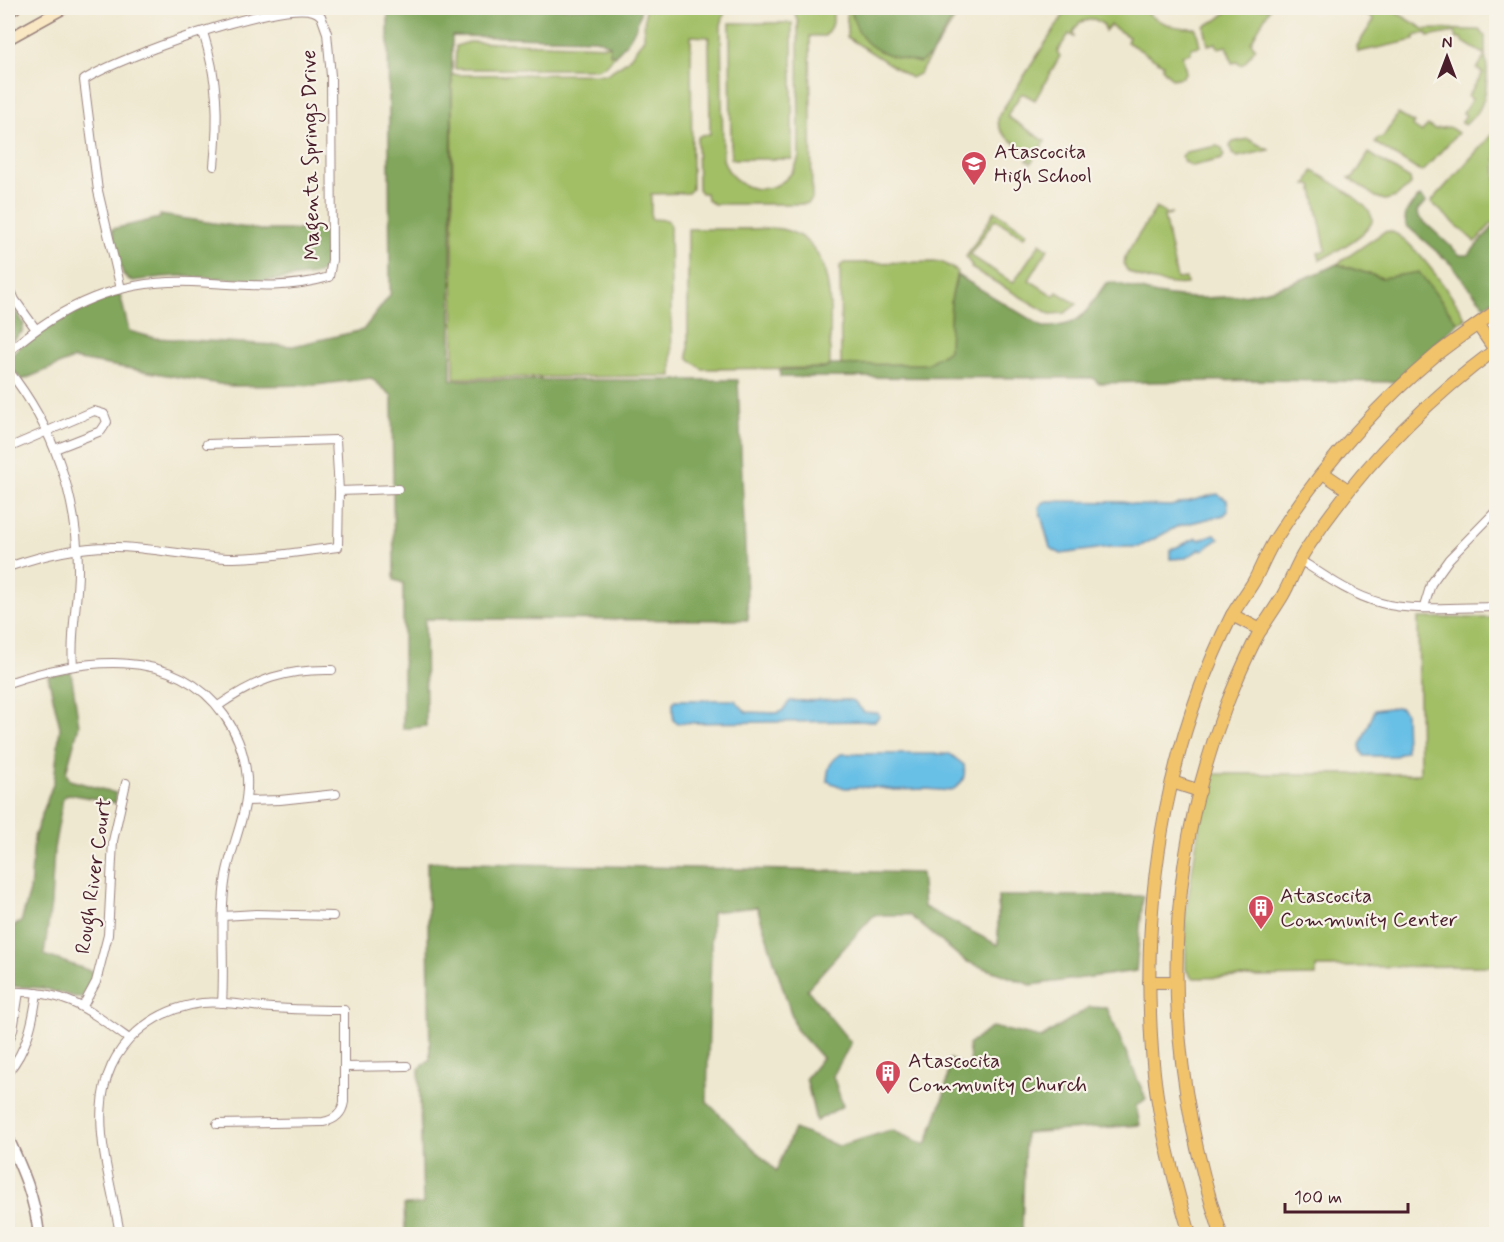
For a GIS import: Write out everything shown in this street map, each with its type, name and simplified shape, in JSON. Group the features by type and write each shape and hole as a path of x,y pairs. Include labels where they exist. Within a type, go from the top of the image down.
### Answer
{"main road":[{"path":"8,12 15,8"},
{"path":"8,39 64,8"},
{"path":"1190,1234 1175,1185 1157,1101 1149,982 1152,902 1161,825 1197,696 1232,615 1278,535 1323,473 1361,427 1407,381 1439,353 1497,311"},
{"path":"1221,1234 1198,1158 1184,1086 1178,1038 1176,982 1177,918 1191,825 1205,767 1226,705 1261,630 1283,595 1300,561 1348,490 1384,449 1429,405 1496,352 1478,325"},
{"path":"1323,473 1348,490"},
{"path":"1232,615 1261,630"},
{"path":"1172,782 1200,791"},
{"path":"1149,982 1176,982"}],"street":[{"name":"Magenta Springs Drive","path":"8,351 35,328 77,304 121,289 165,282 255,287 313,281 329,277 332,260 331,76 327,33 321,16 313,11 280,12 203,32"},
{"path":"121,289 98,191 84,80 98,71 131,57 203,32 218,101 214,166"},
{"path":"8,284 15,300 35,328"},
{"path":"8,370 47,431 55,449 71,503 77,550 77,594 71,643 73,666"},
{"path":"8,448 94,411 104,414 105,427 101,431 55,449"},
{"path":"8,567 59,553 117,547 193,556 234,558 338,547 339,491 336,440 207,444"},
{"path":"339,491 398,489"},
{"path":"1424,607 1431,584 1449,559 1497,511"},
{"path":"1300,561 1348,591 1383,604 1424,607 1497,607"},
{"path":"8,683 73,666 121,663 150,666 172,673 197,686 218,706 231,724 243,754 247,781 246,801 228,867 224,896 222,1003"},
{"path":"218,706 255,683 274,675 297,671 332,670"},
{"name":"Rough River Court","path":"84,1006 96,982 108,934 114,841 126,783"},
{"path":"246,801 297,799 336,794"},
{"path":"223,916 256,914 333,916"},
{"path":"8,992 52,995 84,1006 129,1039"},
{"path":"8,1043 13,1030 19,992"},
{"path":"8,1072 25,1044 37,993"},
{"path":"120,1234 103,1142 100,1103 112,1062 129,1039 147,1023 171,1010 204,1003 280,1009 344,1010 344,1102 337,1117 323,1122 217,1124"},
{"path":"344,1067 407,1066"},
{"path":"8,1138 27,1177 35,1205 39,1234"}],"green space":[{"path":"388,8 641,8 632,34 615,55 610,54 610,45 596,39 452,36 451,380 738,380 748,620 425,619 426,726 403,729 403,583 394,580 392,396 371,378 316,385 231,386 73,359 22,380 10,364 11,356 15,351 57,320 120,294 129,331 155,338 293,346 363,330 390,295"},
{"path":"645,8 726,8 721,25 723,159 730,173 739,182 762,189 785,180 794,170 799,156 798,22 793,8 833,8 833,23 825,36 810,36 812,199 806,204 714,204 707,200 706,193 701,193 698,189 697,138 710,134 709,37 691,36 692,189 688,193 651,194 651,219 667,220 670,224 672,376 454,378 452,75 607,74 627,61 644,38"},
{"path":"847,8 962,8 919,74 911,78 847,37"},
{"path":"853,8 958,8 931,55 920,63 891,56 874,48 861,35 856,26 852,14"},
{"path":"1068,8 1142,8 1166,24 1196,28 1200,46 1191,48 1191,53 1182,55 1186,72 1182,77 1172,79 1162,68 1163,64 1127,42 1129,37 1110,25 1105,31 1104,25 1094,19 1080,22 1073,32 1074,37 1069,34 1057,52 1060,56 1035,100 1021,94 1008,114 1008,117 1045,141 1031,163 1027,160 1032,153 1003,133 998,122 999,115"},
{"path":"1232,8 1270,8 1251,42 1255,48 1245,63 1240,65 1237,62 1232,63 1227,46 1218,48 1216,43 1208,45 1204,26 1217,20"},
{"path":"1358,8 1389,8 1424,29 1480,30 1485,36 1485,55 1463,42 1462,38 1457,39 1455,32 1428,37 1426,33 1415,36 1415,40 1358,52 1357,46 1374,20"},
{"path":"730,23 792,23 792,159 731,159"},
{"path":"469,42 610,46 615,55 607,65 597,69 455,69 456,46"},
{"path":"1485,56 1487,75 1484,97 1479,110 1465,125 1461,123 1466,115 1463,113 1472,99 1468,96 1483,73 1477,69"},
{"path":"1398,114 1414,123 1412,126 1421,132 1428,125 1434,129 1449,127 1458,133 1423,171 1419,171 1375,143 1377,139 1383,137"},
{"path":"1496,130 1496,219 1475,242 1431,202"},
{"path":"1248,139 1269,150 1238,157 1232,154 1230,146 1233,142"},
{"path":"1217,146 1222,148 1224,155 1222,159 1192,166 1184,162 1182,157 1186,152"},
{"path":"1369,153 1410,179 1411,184 1396,197 1385,200 1376,197 1349,178 1354,177"},
{"path":"1313,171 1358,200 1371,215 1372,221 1364,232 1320,260 1318,253 1326,250 1312,185 1306,185"},
{"path":"1420,196 1426,202 1418,211 1419,217 1460,255 1468,255 1496,224 1496,298 1485,306 1451,264 1407,226 1406,213"},
{"path":"1156,208 1167,214 1172,213 1164,216 1177,279 1186,278 1187,284 1143,278 1131,273 1125,267 1124,261 1127,253"},
{"path":"995,211 1027,233 1024,237 995,219 970,255 1013,283 1040,243 1048,249 1029,280 1054,296 1057,292 1077,304 1065,313 1050,314 971,268 966,257"},
{"path":"160,215 261,230 327,230 327,263 323,271 314,275 265,281 181,276 133,281 128,279 123,274 112,229 160,218"},
{"path":"688,229 781,229 800,236 814,249 823,265 828,284 830,365 826,368 702,369 688,358"},
{"path":"1389,231 1398,235 1420,255 1466,319 1458,323 1419,273 1382,278 1337,264 1384,232"},
{"path":"941,262 957,271 951,300 949,351 927,364 841,365 840,266 844,263"},
{"path":"1337,264 1382,278 1419,272 1458,323 1396,382 1260,380 1098,383 1093,378 780,377 780,370 825,368 830,365 927,364 949,350 951,300 957,275 1043,327 1075,321 1087,310 1106,283 1112,282 1151,293 1181,297 1227,297 1272,289"},
{"path":"8,295 24,324 22,332 8,344"},
{"path":"1418,618 1496,618 1496,966 1316,967 1316,976 1192,978 1186,970 1185,918 1199,827 1212,774 1420,774"},
{"path":"71,672 79,725 66,773 70,780 116,793 116,803 69,794 63,798 54,849 51,904 44,955 94,972 82,997 42,988 8,986 8,929 21,922 30,891 34,837 54,781 60,727 48,676"},
{"path":"427,862 921,873 924,907 998,945 998,896 1143,896 1136,971 1031,985 965,961 909,915 874,915 807,989 851,1043 833,1076 843,1106 816,1121 806,1078 822,1058 796,1029 757,907 712,912 707,1102 776,1171 794,1129 839,1146 891,1130 926,1145 945,1092 950,1059 972,1070 968,1045 992,1027 1041,1038 1089,1007 1107,1008 1146,1099 1136,1106 1140,1125 1025,1133 1022,1234 405,1234 404,1205 423,1204 419,1069 430,1059"}],"water":[{"path":"1217,494 1227,500 1228,511 1224,515 1178,526 1139,547 1110,547 1061,554 1050,548 1039,508 1047,501 1123,502 1137,505 1171,506"},
{"path":"1215,534 1219,539 1201,551 1200,549 1186,558 1170,559 1170,550 1197,538 1199,540"},
{"path":"675,700 735,700 746,712 777,713 782,711 790,701 849,700 854,701 864,712 878,713 879,717 875,721 677,723 673,720"},
{"path":"1396,707 1405,712 1406,751 1396,756 1364,756 1360,745 1375,710"},
{"path":"841,754 950,754 964,765 964,777 958,786 950,791 895,790 873,787 844,788 827,781 830,766"}],"place":[{"name":"Atascocita High School","path":"974,187"},
{"name":"Atascocita Community Center","path":"1261,931"},
{"name":"Atascocita Community Church","path":"888,1096"}]}
